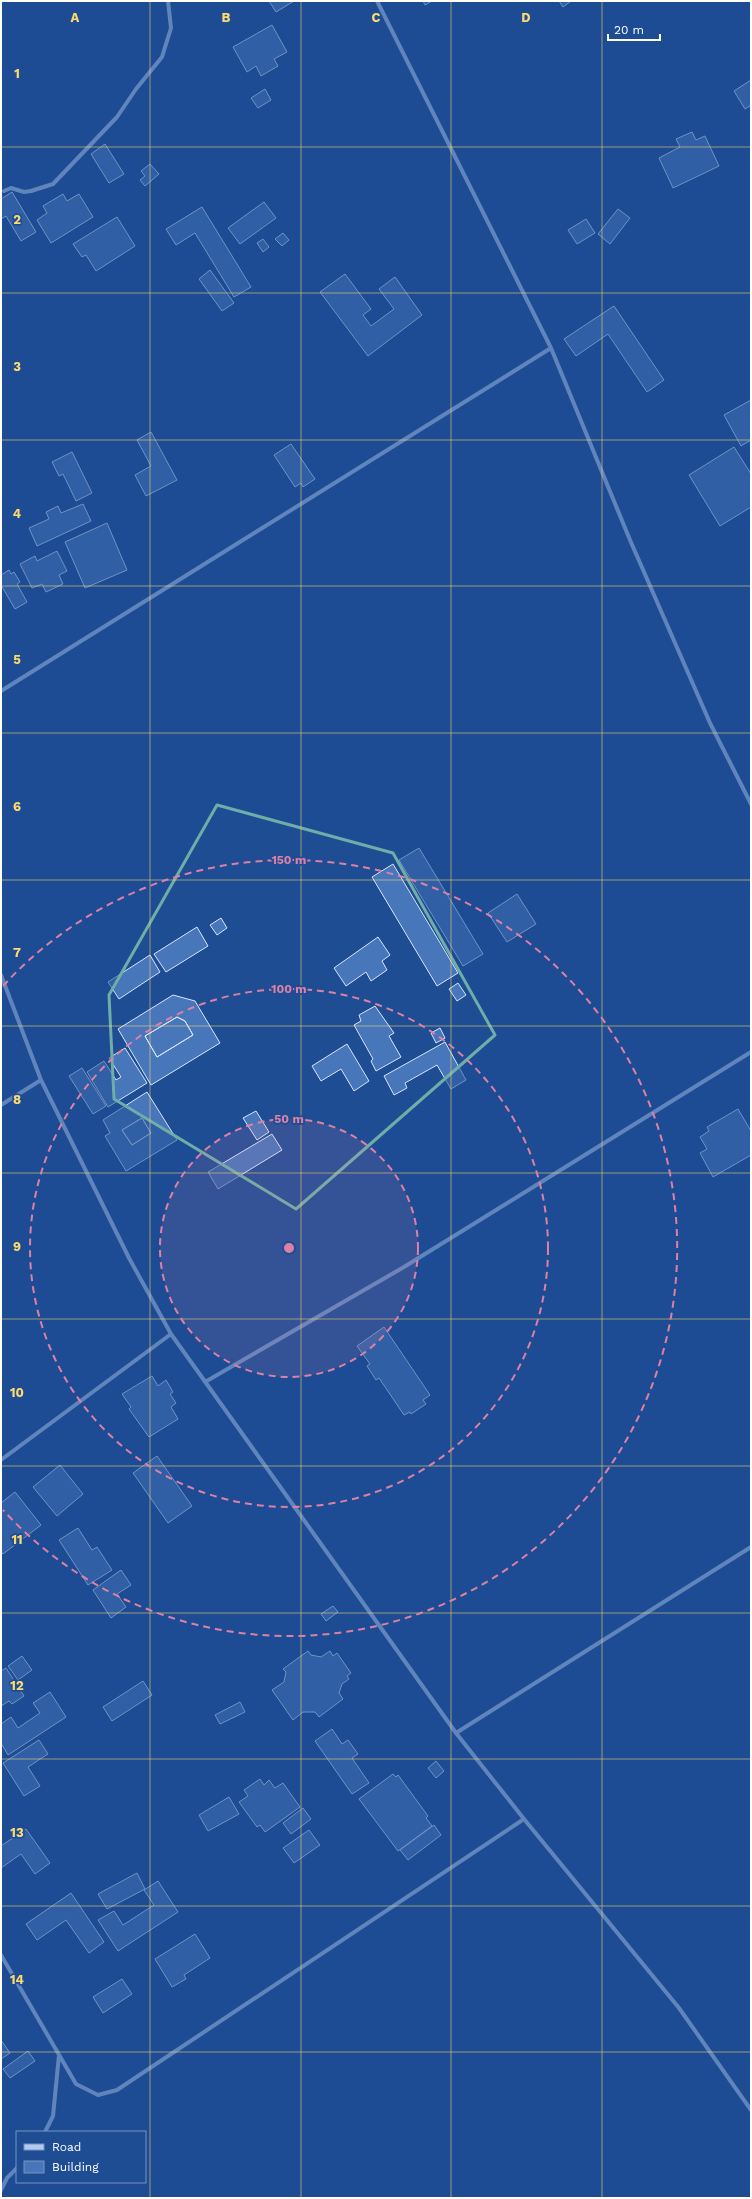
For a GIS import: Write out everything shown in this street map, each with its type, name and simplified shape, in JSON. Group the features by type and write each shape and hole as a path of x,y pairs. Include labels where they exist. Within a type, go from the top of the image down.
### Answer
{"street":[{"path":"4,191 11,188 31,191 53,184 117,117 136,89 162,57 171,28 168,1"},
{"path":"377,1 551,348 630,540 710,723 751,803"},
{"path":"1,691 551,348"},
{"path":"1,975 41,1080 129,1258 171,1334 456,1733 524,1819 679,2008 751,2110"},
{"path":"205,1382 404,1268 751,1052"},
{"path":"1,1105 41,1080"},
{"path":"1,1460 171,1334"},
{"path":"456,1733 751,1547"},
{"path":"1,1956 76,2084 98,2096 117,2090 524,1819"},
{"path":"46,2131 53,2116 59,2054"},
{"path":"1,2190 7,2178 16,2169"}],"highlighted area":[{"path":"217,805 393,853 495,1035 296,1209 114,1099 109,995"}],"building":[{"path":"269,1 294,1 276,12"},
{"path":"423,1 432,1 425,5"},
{"path":"559,1 571,1 563,7"},
{"path":"272,25 287,52 274,59 278,66 261,76 256,66 247,72 233,47"},
{"path":"751,80 751,105 745,109 734,91"},
{"path":"265,89 271,100 258,108 251,98"},
{"path":"692,132 696,140 705,136 719,166 673,188 659,158 680,147 676,139"},
{"path":"105,144 124,174 109,183 91,154"},
{"path":"150,164 159,174 145,186 140,180 145,176 141,171"},
{"path":"12,192 36,232 21,241 6,216 1,219 1,199"},
{"path":"63,194 67,201 79,194 93,217 51,243 37,220 47,213 43,206"},
{"path":"264,202 276,218 240,244 228,228"},
{"path":"202,207 251,287 234,297 195,233 176,245 166,229"},
{"path":"618,209 630,218 610,244 598,234"},
{"path":"117,217 135,246 96,271 86,255 82,257 73,244"},
{"path":"586,219 595,233 577,244 568,230"},
{"path":"283,233 289,240 282,246 275,239"},
{"path":"263,239 269,247 263,252 257,243"},
{"path":"210,270 234,303 222,311 199,279"},
{"path":"345,274 371,309 363,315 371,326 394,309 379,289 395,277 422,315 368,356 320,292"},
{"path":"614,306 664,380 647,392 608,334 576,356 564,339"},
{"path":"751,400 751,440 741,446 724,415"},
{"path":"151,432 177,480 146,496 135,475 151,466 137,440"},
{"path":"291,444 315,479 303,487 301,483 295,487 274,455"},
{"path":"734,447 751,474 751,507 720,526 689,475"},
{"path":"72,452 92,493 76,501 63,474 59,476 52,462"},
{"path":"83,504 91,521 37,546 29,528 49,519 46,512 58,506 61,513"},
{"path":"107,523 127,570 85,588 65,542"},
{"path":"57,551 67,571 59,575 63,584 46,592 42,584 32,588 20,564 35,556 37,561"},
{"path":"9,570 11,574 14,572 20,582 17,584 27,602 15,609 1,585 1,575"},
{"path":"419,848 483,954 463,966 399,860"},
{"path":"393,864 458,973 437,986 372,877"},
{"path":"517,894 536,924 507,942 488,913"},
{"path":"221,918 227,928 217,935 210,925"},
{"path":"197,927 208,946 166,972 154,954"},
{"path":"378,937 390,955 382,961 387,970 371,981 366,972 346,986 334,968"},
{"path":"150,955 160,972 119,999 108,982"},
{"path":"458,983 466,995 457,1001 449,989"},
{"path":"173,995 195,1001 220,1043 151,1085 118,1029","holes":["177,1017 185,1021 193,1035 157,1057 145,1036"]},
{"path":"375,1006 394,1033 389,1036 401,1057 376,1071 371,1061 373,1059 354,1025 361,1021 359,1015"},
{"path":"177,1017 185,1021 193,1035 157,1057 145,1036"},
{"path":"440,1028 445,1038 436,1043 431,1033"},
{"path":"445,1042 466,1080 451,1089 437,1065 405,1083 407,1088 394,1095 384,1076"},
{"path":"347,1044 369,1081 354,1091 341,1069 321,1081 312,1066"},
{"path":"125,1048 147,1083 108,1107 87,1072 104,1061 116,1080 121,1077 109,1058"},
{"path":"82,1068 106,1106 93,1114 69,1076"},
{"path":"147,1092 177,1140 126,1171 105,1136 110,1133 103,1120","holes":["142,1118 151,1133 132,1145 122,1130"]},
{"path":"738,1109 751,1131 751,1155 713,1177 700,1153 707,1149 700,1137 709,1131 707,1127"},
{"path":"256,1111 269,1132 257,1140 243,1118"},
{"path":"142,1118 151,1133 132,1145 122,1130"},
{"path":"272,1134 282,1150 218,1189 208,1172"},
{"path":"384,1327 430,1395 423,1400 426,1404 411,1414 410,1412 404,1415 379,1378 376,1380 367,1366 370,1364 357,1346"},
{"path":"152,1376 158,1386 166,1380 173,1392 170,1394 176,1403 171,1407 178,1419 149,1437 129,1409 131,1407 122,1394"},
{"path":"157,1456 192,1506 168,1523 133,1473"},
{"path":"60,1465 83,1494 57,1516 33,1487"},
{"path":"15,1492 41,1525 3,1554 1,1551 1,1503"},
{"path":"78,1528 92,1550 97,1547 112,1570 88,1585 59,1540"},
{"path":"121,1570 131,1585 117,1594 126,1607 111,1618 93,1590"},
{"path":"333,1606 338,1612 326,1621 321,1614"},
{"path":"308,1651 311,1655 321,1657 330,1651 333,1656 337,1653 351,1673 347,1676 349,1679 342,1684 339,1693 343,1699 319,1717 315,1712 303,1712 293,1720 272,1690 284,1682 286,1672 283,1669"},
{"path":"22,1656 32,1670 18,1680 8,1666"},
{"path":"6,1668 24,1696 12,1704 9,1701 1,1706 1,1671"},
{"path":"143,1681 152,1695 112,1721 103,1707"},
{"path":"50,1692 66,1717 8,1755 1,1743 1,1724 11,1717 18,1728 40,1713 33,1703"},
{"path":"240,1702 245,1712 220,1724 215,1715"},
{"path":"332,1729 342,1744 348,1740 358,1754 352,1758 369,1783 352,1794 315,1741"},
{"path":"39,1740 48,1754 28,1767 40,1786 24,1796 3,1763"},
{"path":"436,1761 444,1771 436,1778 428,1768"},
{"path":"393,1774 396,1777 398,1775 428,1816 426,1818 432,1826 398,1851 359,1799"},
{"path":"260,1779 264,1785 269,1780 275,1788 283,1783 300,1807 265,1832 260,1825 257,1827 239,1802 248,1796 244,1790"},
{"path":"229,1797 239,1814 208,1831 199,1815"},
{"path":"303,1808 311,1819 291,1834 283,1823"},
{"path":"434,1825 441,1835 408,1860 400,1850"},
{"path":"26,1829 50,1863 35,1874 21,1854 1,1868 1,1846"},
{"path":"309,1830 320,1845 294,1863 283,1848"},
{"path":"137,1873 145,1889 107,1909 98,1894"},
{"path":"158,1881 178,1912 118,1951 98,1920 114,1911 123,1925 154,1905 144,1890"},
{"path":"71,1893 104,1942 89,1953 66,1920 37,1940 26,1924"},
{"path":"195,1934 210,1958 184,1975 186,1979 172,1987 155,1959"},
{"path":"122,1979 132,1994 103,2013 93,1997"},
{"path":"1,2040 10,2053 1,2059"},
{"path":"28,2051 35,2061 10,2078 3,2069"}]}
